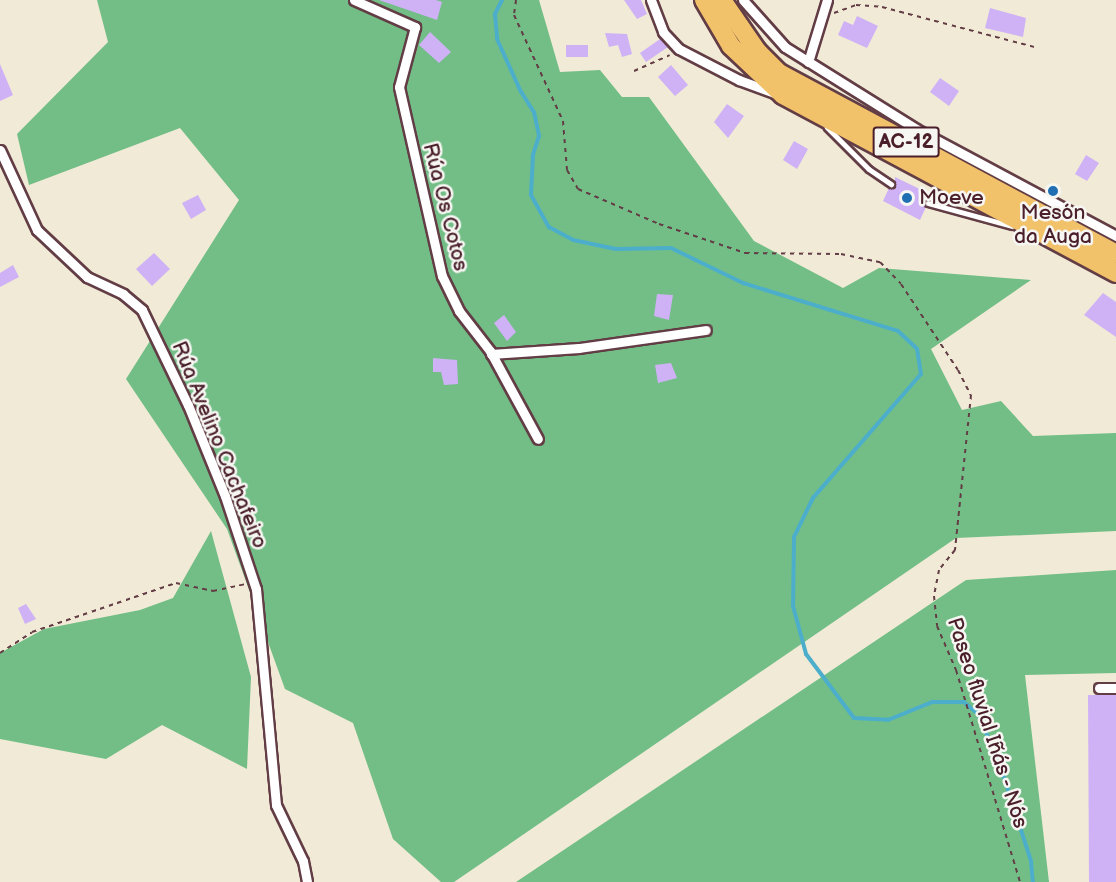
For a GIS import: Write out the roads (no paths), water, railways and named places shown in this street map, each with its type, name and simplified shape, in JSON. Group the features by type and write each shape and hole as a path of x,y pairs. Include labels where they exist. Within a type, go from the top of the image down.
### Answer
{"highway":[{"name":"AC-12","path":"704,0 731,46 783,95 1046,233 1116,273"},
{"name":"AC-12","path":"722,0 757,51 780,73 1116,254"}],"street":[{"name":"Rúa Os Cotos","path":"354,0 415,27 399,87 442,276 459,311 491,354 538,439"},
{"path":"651,0 663,32 679,49 746,83 783,95"},
{"path":"743,0 785,47 808,62 916,129 1116,236"},
{"path":"808,62 827,0"},
{"name":"Rúa Avelino Cachafeiro","path":"0,150 37,230 87,277 123,294 142,310 225,496 254,581 276,805 303,861 308,882"},
{"path":"491,354 579,348 705,330"},
{"path":"1099,688 1116,688"}],"lane":[{"path":"813,112 869,169 891,184"},
{"path":"928,203 986,222 1046,233"}],"waterway":[{"path":"502,0 495,14 497,39 520,90 534,112 539,136 533,155 531,195 549,227 573,240 616,249 671,248 743,283 898,331 917,349 921,374 813,498 794,537 793,606 806,654 854,718 888,720 932,702 964,702 978,714 1000,765 1031,861 1033,882"}],"place":[{"name":"Mesón da Auga","path":"1053,191"},
{"name":"Moeve","path":"907,198"}]}
